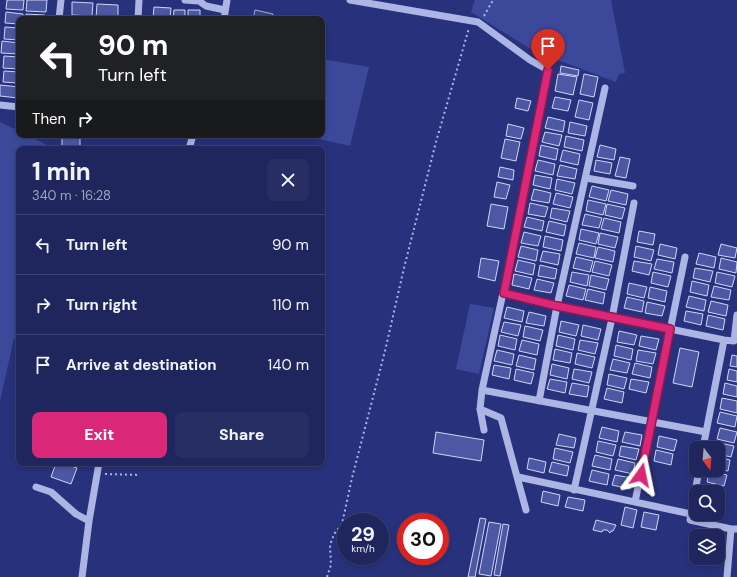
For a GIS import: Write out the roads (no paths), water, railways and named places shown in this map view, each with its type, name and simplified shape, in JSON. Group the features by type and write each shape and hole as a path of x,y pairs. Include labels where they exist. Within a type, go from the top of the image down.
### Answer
{"street":[{"path":"59,16 61,0"},
{"path":"138,16 140,0"},
{"path":"185,0 199,1 206,6 225,10"},
{"path":"224,16 227,0"},
{"path":"350,0 472,21 480,24 530,60 548,70 504,293 482,390 480,409 484,430"},
{"path":"539,401 557,306 605,88"},
{"path":"0,105 16,107"},
{"path":"586,178 633,186"},
{"path":"574,490 612,318 634,203"},
{"path":"635,502 685,257"},
{"path":"504,293 612,318 734,341 737,315"},
{"path":"704,441 724,340"},
{"path":"482,390 706,432"},
{"path":"480,409 501,418 526,510"},
{"path":"82,577 89,521 98,466"},
{"path":"518,477 689,514"},
{"path":"36,486 51,492 76,514 89,521"},
{"path":"695,521 734,529 727,577"}]}
